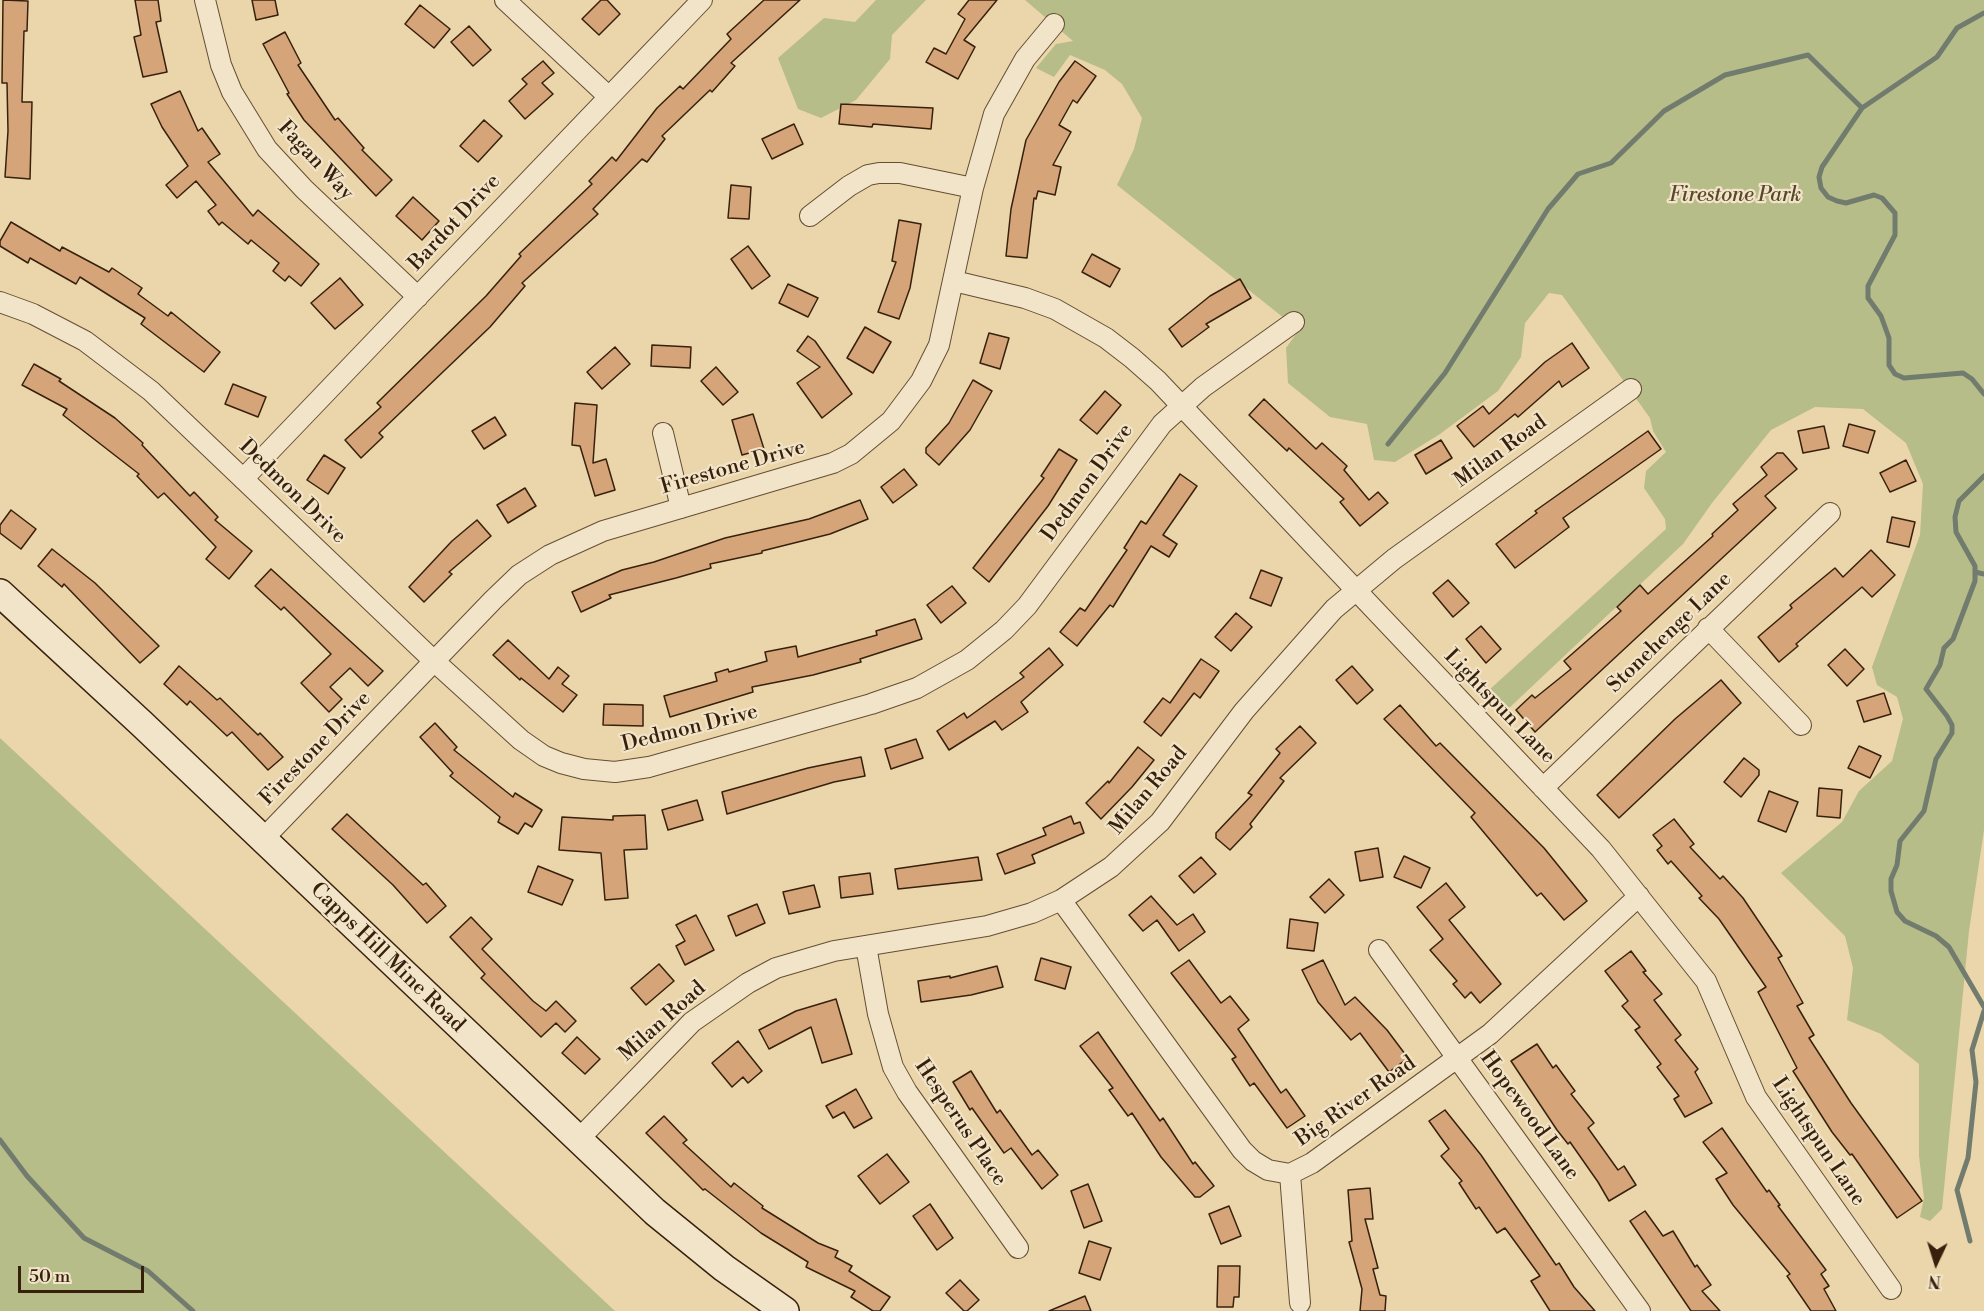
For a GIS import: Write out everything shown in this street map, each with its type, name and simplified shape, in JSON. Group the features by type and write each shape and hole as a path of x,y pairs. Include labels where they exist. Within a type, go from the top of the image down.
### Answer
{"street":[{"name":"Fagan Way","path":"204,0 221,65 232,92 267,148 304,189 418,297"},
{"path":"505,0 608,96"},
{"name":"Bardot Drive","path":"243,479 702,0"},
{"name":"Firestone Drive","path":"262,839 511,583 550,555 603,531 813,471 851,454 906,404 921,381 939,345 984,142 1006,88 1025,58 1054,24"},
{"path":"810,216 849,186 868,175 879,173 900,173 973,188"},
{"name":"Lightspun Lane","path":"954,281 1025,298 1073,317 1132,358 1180,405 1601,849 1706,981 1756,1097 1891,1289"},
{"name":"Dedmon Drive","path":"0,302 66,330 118,364 151,391 499,722 544,756 584,769 604,772 649,767 871,704 917,688 945,674 1004,630 1026,606 1120,478 1162,424 1180,405 1294,322"},
{"name":"Milan Road","path":"578,1140 671,1042 711,1007 776,968 834,951 987,926 1032,913 1061,900 1111,867 1145,838 1287,660 1356,590 1394,559 1631,389"},
{"path":"663,434 681,508"},
{"name":"Stonehenge Lane","path":"1543,788 1830,513"},
{"name":"Capps Hill Mine Road","path":"0,593 578,1140 691,1242 785,1311"},
{"path":"1708,628 1801,725"},
{"name":"Big River Road","path":"1061,900 1242,1150 1268,1170 1290,1174 1312,1163 1490,1034 1640,896"},
{"name":"Hesperus Place","path":"866,946 878,1014 894,1067 907,1092 1018,1248"},
{"name":"Hopewood Lane","path":"1379,950 1640,1311"},
{"path":"1290,1174 1300,1303"}],"green space":[{"path":"876,0 926,0 892,35 890,59 856,100 821,118 798,109 778,58 824,18 855,22"},
{"name":"Firestone Park","path":"1025,0 1984,0 1984,830 1969,931 1942,1209 1930,1221 1920,1217 1924,1198 1919,1156 1919,1064 1881,1034 1847,1020 1853,968 1845,936 1781,873 1842,822 1859,791 1892,761 1903,719 1897,697 1877,685 1872,667 1920,535 1923,484 1906,443 1863,409 1815,407 1771,430 1712,503 1683,544 1507,710 1488,691 1666,529 1665,519 1644,488 1646,471 1666,452 1653,431 1650,418 1562,295 1549,293 1525,323 1521,357 1498,391 1440,434 1395,462 1374,460 1367,424 1330,417 1288,383 1286,348 1299,330 1117,185 1134,149 1142,118 1122,84 1105,70 1070,55 1054,77 1036,68 1056,44 1073,41"},
{"path":"0,738 615,1311 0,1311"}],"building":[{"path":"3,0 28,1 27,31 24,31 22,102 32,102 30,179 5,177 8,131 7,83 2,83"},
{"path":"135,0 158,0 161,21 156,22 167,72 143,77 134,37 141,35"},
{"path":"252,0 275,0 278,15 256,20"},
{"path":"601,0 607,0 620,14 599,35 582,19"},
{"path":"764,0 800,0 731,63 735,66 712,92 710,90 662,136 665,139 647,162 642,159 593,209 598,214 522,283 525,286 490,327 379,433 383,437 361,458 345,440 381,407 377,403 486,296 521,256 519,254 592,184 589,181 612,157 616,161 657,108 680,86 683,89 731,39 727,34"},
{"path":"969,0 997,0 964,40 975,47 958,79 926,62 934,48 946,54 965,19 958,14"},
{"path":"420,5 450,29 434,48 405,24"},
{"path":"469,26 491,50 473,66 451,42"},
{"path":"285,32 301,63 298,65 335,120 338,118 364,148 362,150 392,180 376,196 304,120 287,94 289,93 263,44"},
{"path":"543,61 554,73 542,83 553,94 525,119 509,101 527,84 522,79"},
{"path":"1075,61 1096,76 1077,103 1073,100 1059,125 1071,132 1053,165 1061,167 1055,195 1038,191 1036,199 1034,198 1027,258 1006,256 1011,209 1026,140 1059,82"},
{"path":"180,91 198,131 202,128 220,154 208,162 253,216 258,210 319,264 301,286 289,276 285,281 273,271 279,263 251,240 248,244 222,222 219,225 208,211 216,205 196,181 177,198 166,185 188,166 162,127 151,104"},
{"path":"841,104 933,108 931,129 873,124 872,127 839,124"},
{"path":"484,120 502,136 478,162 460,146"},
{"path":"794,124 803,144 772,159 762,139"},
{"path":"731,185 751,187 749,219 728,218"},
{"path":"413,197 439,221 422,240 396,216"},
{"path":"899,220 921,224 910,288 899,319 878,312 896,262 892,261"},
{"path":"11,222 60,251 62,247 109,272 112,268 142,288 138,294 168,316 171,312 220,352 204,372 141,324 145,318 80,277 76,284 30,258 28,263 0,246 0,241"},
{"path":"748,246 770,276 752,289 731,259"},
{"path":"1092,254 1120,269 1110,287 1082,272"},
{"path":"340,278 363,305 335,329 311,303"},
{"path":"1240,279 1251,298 1206,324 1209,327 1182,347 1169,329 1210,296"},
{"path":"788,284 818,298 808,317 779,303"},
{"path":"865,327 891,342 873,373 847,358"},
{"path":"989,333 1009,338 1000,369 980,363"},
{"path":"808,336 815,341 852,394 822,418 797,383 820,367 797,351"},
{"path":"1572,343 1589,368 1562,387 1559,381 1518,417 1515,414 1474,447 1457,426 1483,406 1489,414 1545,362"},
{"path":"652,345 691,347 690,368 651,366"},
{"path":"615,347 630,364 602,389 587,372"},
{"path":"34,364 61,379 59,381 115,418 143,443 142,445 190,496 194,492 218,517 215,520 252,551 229,579 206,559 216,547 164,493 158,498 137,476 139,474 63,415 67,409 22,385"},
{"path":"716,367 738,392 723,405 701,381"},
{"path":"973,380 992,391 970,430 939,465 926,453 926,448 949,423"},
{"path":"233,384 266,397 258,417 225,404"},
{"path":"1105,391 1121,405 1097,434 1080,420"},
{"path":"1264,399 1316,449 1322,443 1347,466 1344,470 1369,500 1378,492 1388,503 1360,526 1340,502 1344,499 1249,415"},
{"path":"575,403 597,405 593,463 606,459 615,490 595,496 580,446 572,445"},
{"path":"753,414 764,449 742,455 732,420"},
{"path":"495,417 506,435 484,449 472,431"},
{"path":"1849,424 1875,431 1868,453 1843,446"},
{"path":"1824,426 1829,448 1803,453 1798,431"},
{"path":"1648,431 1661,449 1563,518 1569,527 1515,568 1496,544 1537,513 1535,511"},
{"path":"1441,440 1452,458 1426,474 1415,455"},
{"path":"1059,449 1077,460 1048,506 989,582 973,568 1044,478 1041,476"},
{"path":"1777,453 1783,453 1797,469 1765,496 1776,508 1535,732 1516,710 1532,695 1535,698 1571,669 1564,661 1621,611 1617,607 1640,585 1648,594 1713,536 1712,534 1738,510 1733,504 1767,475 1761,467"},
{"path":"324,455 345,468 328,494 307,480"},
{"path":"1906,460 1916,481 1890,492 1880,473"},
{"path":"904,469 917,485 893,503 881,487"},
{"path":"1180,474 1197,486 1163,535 1177,544 1169,557 1151,546 1113,607 1110,605 1077,646 1060,632 1080,608 1085,611 1127,550 1124,548 1141,521 1146,524"},
{"path":"525,488 536,506 508,523 497,505"},
{"path":"860,500 868,519 830,534 762,551 762,553 710,564 711,568 609,595 611,598 581,612 572,592 622,570 654,562 725,538 809,519"},
{"path":"11,510 36,529 21,549 0,533 0,525"},
{"path":"1892,517 1915,522 1909,547 1887,542"},
{"path":"477,520 491,536 449,572 452,574 424,602 409,587 452,541"},
{"path":"52,549 95,583 159,646 140,663 64,584 62,587 38,566"},
{"path":"1871,550 1895,575 1872,597 1862,587 1796,644 1798,646 1779,662 1758,637 1792,608 1790,605 1835,568 1843,577"},
{"path":"271,569 383,671 368,686 350,668 330,687 342,699 329,712 301,683 331,654 284,607 281,610 255,586"},
{"path":"1261,570 1282,578 1271,606 1250,598"},
{"path":"1448,580 1469,603 1453,617 1433,593"},
{"path":"952,586 966,603 941,623 927,605"},
{"path":"1236,613 1252,627 1231,651 1215,637"},
{"path":"915,619 922,639 860,659 861,662 813,675 752,687 753,692 670,717 664,696 717,681 715,673 728,669 729,672 767,661 765,652 796,646 798,657 877,635 876,631"},
{"path":"1481,626 1501,649 1486,663 1466,639"},
{"path":"508,640 549,679 558,667 569,676 562,684 577,695 563,712 521,678 520,680 493,655"},
{"path":"1049,648 1063,665 1021,702 1028,712 1002,730 995,721 949,750 937,731 964,713 967,718 1024,677 1020,673"},
{"path":"1845,649 1864,669 1847,686 1828,665"},
{"path":"1201,659 1219,671 1200,698 1194,693 1161,736 1144,722 1163,698 1170,703"},
{"path":"179,666 217,700 220,698 258,735 260,733 283,757 268,770 232,732 227,736 190,701 187,705 164,684"},
{"path":"1352,666 1373,690 1357,704 1336,680"},
{"path":"1721,680 1741,703 1619,818 1597,795 1675,719"},
{"path":"1884,693 1891,714 1864,722 1857,701"},
{"path":"604,704 643,705 643,726 603,725"},
{"path":"1400,705 1436,746 1440,743 1544,848 1587,901 1564,920 1541,893 1537,896 1471,817 1475,813 1384,719"},
{"path":"435,723 457,747 454,750 513,797 515,793 542,810 532,827 525,823 518,834 498,822 500,817 450,776 453,773 420,737"},
{"path":"1300,726 1316,743 1280,778 1284,781 1250,824 1252,827 1230,850 1216,838 1216,833 1252,795 1248,793 1280,753 1276,749"},
{"path":"916,739 923,758 891,769 885,749"},
{"path":"1859,746 1881,756 1870,778 1848,768"},
{"path":"1138,747 1154,760 1101,819 1086,803 1108,781 1109,783"},
{"path":"861,757 865,776 834,782 727,814 722,792 808,768"},
{"path":"1744,758 1759,770 1759,775 1741,797 1724,782"},
{"path":"1819,788 1842,790 1840,818 1817,816"},
{"path":"1769,791 1798,802 1786,832 1758,821"},
{"path":"697,800 703,820 668,830 662,810"},
{"path":"347,814 423,885 426,883 446,906 427,923 393,885 332,829"},
{"path":"645,815 647,849 624,850 628,898 605,900 601,853 559,850 562,817 613,820 613,816"},
{"path":"1071,816 1074,824 1080,822 1084,833 1032,855 1035,863 1005,874 997,854 1046,835 1043,828"},
{"path":"1674,819 1694,844 1690,847 1720,879 1723,876 1743,898 1782,956 1778,958 1803,1003 1797,1006 1814,1035 1809,1038 1851,1103 1922,1201 1897,1218 1852,1154 1850,1155 1832,1132 1793,1071 1797,1068 1758,992 1766,987 1719,919 1699,898 1702,896 1671,861 1668,864 1657,850 1662,846 1653,835"},
{"path":"1378,848 1383,877 1360,881 1355,852"},
{"path":"1404,856 1430,868 1421,888 1394,877"},
{"path":"978,857 982,880 898,889 895,869"},
{"path":"1201,857 1216,874 1194,893 1179,876"},
{"path":"538,866 573,880 562,905 528,892"},
{"path":"870,873 873,894 841,898 839,877"},
{"path":"1329,879 1344,895 1325,913 1310,897"},
{"path":"1446,883 1465,907 1449,920 1501,984 1480,1003 1471,992 1465,998 1453,984 1457,981 1430,950 1443,939 1417,907"},
{"path":"814,885 820,907 789,914 783,892"},
{"path":"1151,896 1177,925 1193,914 1205,932 1179,951 1157,920 1143,931 1129,915"},
{"path":"757,904 765,923 736,936 728,916"},
{"path":"696,915 714,950 685,965 676,946 685,941 676,925"},
{"path":"471,917 492,939 482,949 533,1001 546,1011 556,1001 576,1021 565,1032 556,1023 541,1037 481,978 485,974 450,937"},
{"path":"1290,919 1318,923 1314,951 1287,948"},
{"path":"1631,951 1646,971 1643,972 1662,994 1654,1000 1681,1035 1675,1040 1698,1069 1695,1072 1712,1103 1685,1117 1674,1099 1679,1096 1657,1067 1661,1064 1635,1030 1640,1027 1622,1006 1628,1001 1605,971"},
{"path":"1041,958 1071,967 1065,989 1035,980"},
{"path":"1189,960 1221,1003 1230,996 1249,1020 1238,1029 1281,1093 1286,1089 1305,1116 1287,1128 1254,1083 1250,1086 1232,1059 1236,1057 1171,973"},
{"path":"1323,960 1345,1005 1355,997 1387,1030 1408,1058 1389,1072 1360,1033 1351,1040 1318,1002 1302,970"},
{"path":"659,964 674,981 646,1005 631,988"},
{"path":"997,966 1003,987 971,995 921,1002 918,981 950,976 950,978"},
{"path":"836,999 852,1054 822,1063 811,1027 769,1049 759,1030 796,1011"},
{"path":"1098,1032 1160,1121 1163,1118 1193,1164 1195,1162 1214,1186 1200,1197 1195,1197 1161,1157 1132,1113 1128,1116 1109,1090 1113,1088 1080,1046"},
{"path":"577,1037 600,1059 585,1074 562,1053"},
{"path":"738,1041 762,1071 748,1083 743,1077 732,1087 712,1063"},
{"path":"1537,1044 1553,1068 1556,1065 1575,1091 1571,1094 1594,1123 1588,1128 1618,1170 1624,1166 1636,1185 1609,1201 1570,1142 1568,1144 1557,1130 1511,1061"},
{"path":"971,1071 997,1113 1000,1110 1032,1155 1038,1150 1058,1175 1042,1189 1011,1148 1004,1153 972,1108 970,1110 953,1082"},
{"path":"856,1089 872,1118 854,1128 844,1112 833,1118 826,1106"},
{"path":"1445,1110 1481,1155 1556,1265 1559,1263 1574,1287 1595,1311 1550,1311 1531,1281 1540,1276 1505,1228 1497,1233 1479,1207 1476,1209 1459,1183 1462,1181 1441,1156 1449,1149 1429,1121"},
{"path":"664,1116 687,1140 683,1143 731,1187 734,1183 763,1206 762,1208 818,1243 838,1251 835,1257 852,1266 849,1271 890,1297 880,1311 873,1311 851,1297 855,1291 806,1267 808,1262 761,1233 705,1189 703,1190 646,1133"},
{"path":"1722,1128 1826,1270 1821,1274 1829,1286 1824,1289 1836,1311 1811,1311 1787,1276 1790,1274 1733,1205 1716,1179 1727,1173 1703,1142"},
{"path":"887,1154 909,1182 880,1204 858,1176"},
{"path":"1088,1184 1102,1221 1084,1228 1071,1191"},
{"path":"1370,1188 1373,1219 1365,1219 1378,1268 1373,1269 1380,1295 1386,1296 1385,1311 1360,1311 1362,1289 1349,1242 1352,1241 1348,1190"},
{"path":"930,1204 953,1238 937,1250 913,1216"},
{"path":"1229,1206 1241,1236 1221,1244 1209,1214"},
{"path":"1645,1211 1663,1236 1673,1231 1695,1267 1697,1265 1711,1285 1702,1291 1720,1311 1691,1311 1630,1221"},
{"path":"1089,1241 1111,1248 1100,1280 1079,1273"},
{"path":"1218,1266 1240,1266 1239,1297 1234,1297 1233,1307 1217,1307"},
{"path":"960,1280 979,1300 967,1311 964,1311 946,1293"},
{"path":"1085,1296 1091,1311 1049,1311"}],"waterway":[{"path":"1984,13 1957,28 1937,57 1862,108 1822,167 1819,177 1821,188 1828,197 1846,203 1874,195 1882,198 1895,213 1895,235 1868,286 1868,298 1881,316 1889,338 1889,365 1895,374 1904,378 1963,373 1972,379 1984,394"},
{"path":"1388,444 1445,373 1548,209 1578,174 1611,163 1664,111 1725,75 1808,55 1862,108"},
{"path":"1984,476 1959,501 1955,517 1956,532 1975,566 1975,581 1953,639 1944,648 1940,665 1926,689 1947,716 1952,725 1952,733 1936,759 1924,811 1900,841 1897,865 1891,879 1891,891 1897,912 1905,921 1936,936 1949,947 1984,1007"},
{"path":"1975,572 1984,574"},
{"path":"1970,1241 1957,1190 1968,1158 1976,1082 1972,1050 1984,1011"},
{"path":"0,1140 27,1176 84,1238 148,1271 193,1311"}]}
